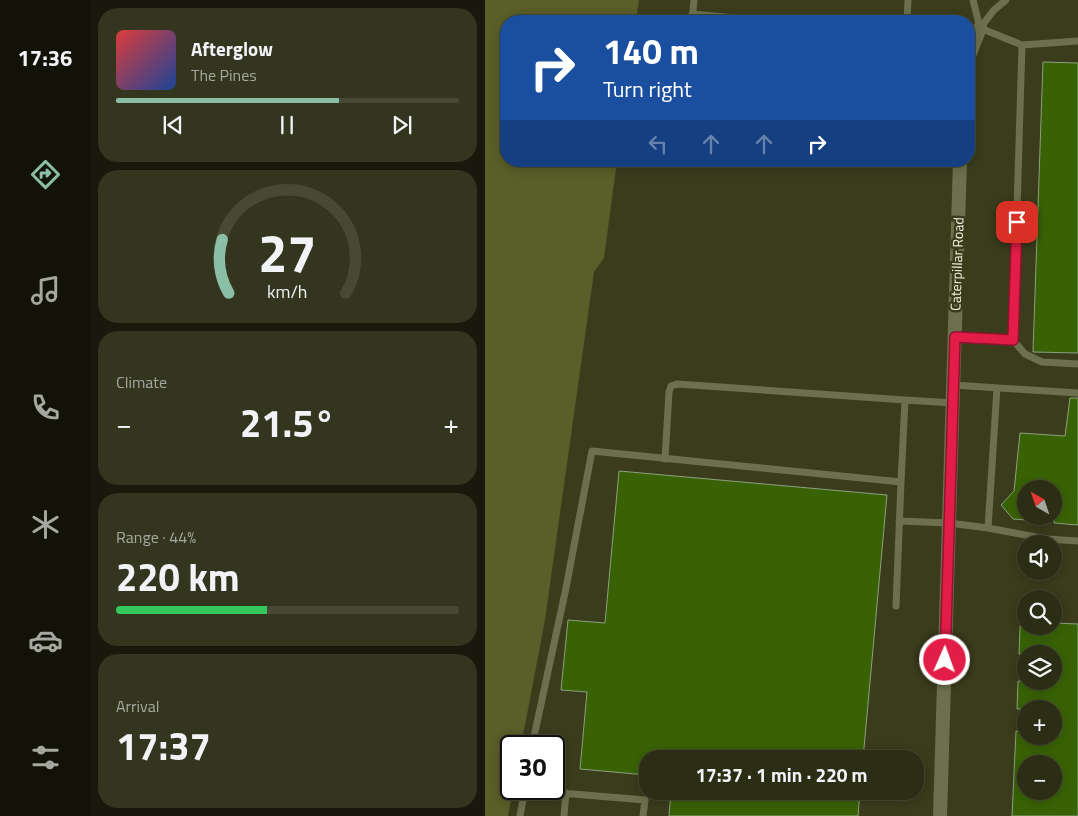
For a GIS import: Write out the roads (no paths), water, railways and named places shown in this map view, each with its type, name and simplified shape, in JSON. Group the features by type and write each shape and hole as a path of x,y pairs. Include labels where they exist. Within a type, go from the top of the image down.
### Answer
{"street":[{"path":"975,41 980,28"},
{"name":"Caterpillar Road","path":"940,816 960,167"}],"lane":[{"path":"692,15 694,0"},
{"path":"907,0 907,15"},
{"path":"973,0 980,28"},
{"path":"980,28 994,10 1006,0"},
{"path":"980,28 1022,45 1078,41"},
{"path":"1022,45 1013,340 1025,354 1042,362 1078,364"},
{"path":"955,337 1013,340"},
{"path":"665,459 669,392 671,386 677,384 953,403"},
{"path":"953,385 1078,393"},
{"path":"988,528 997,388"},
{"path":"896,606 905,400"},
{"path":"534,735 566,588 592,452 901,482"},
{"path":"899,521 949,523 1047,539 1078,541"},
{"path":"564,816 566,794 645,800 643,816"},
{"path":"521,816 523,800"}]}
